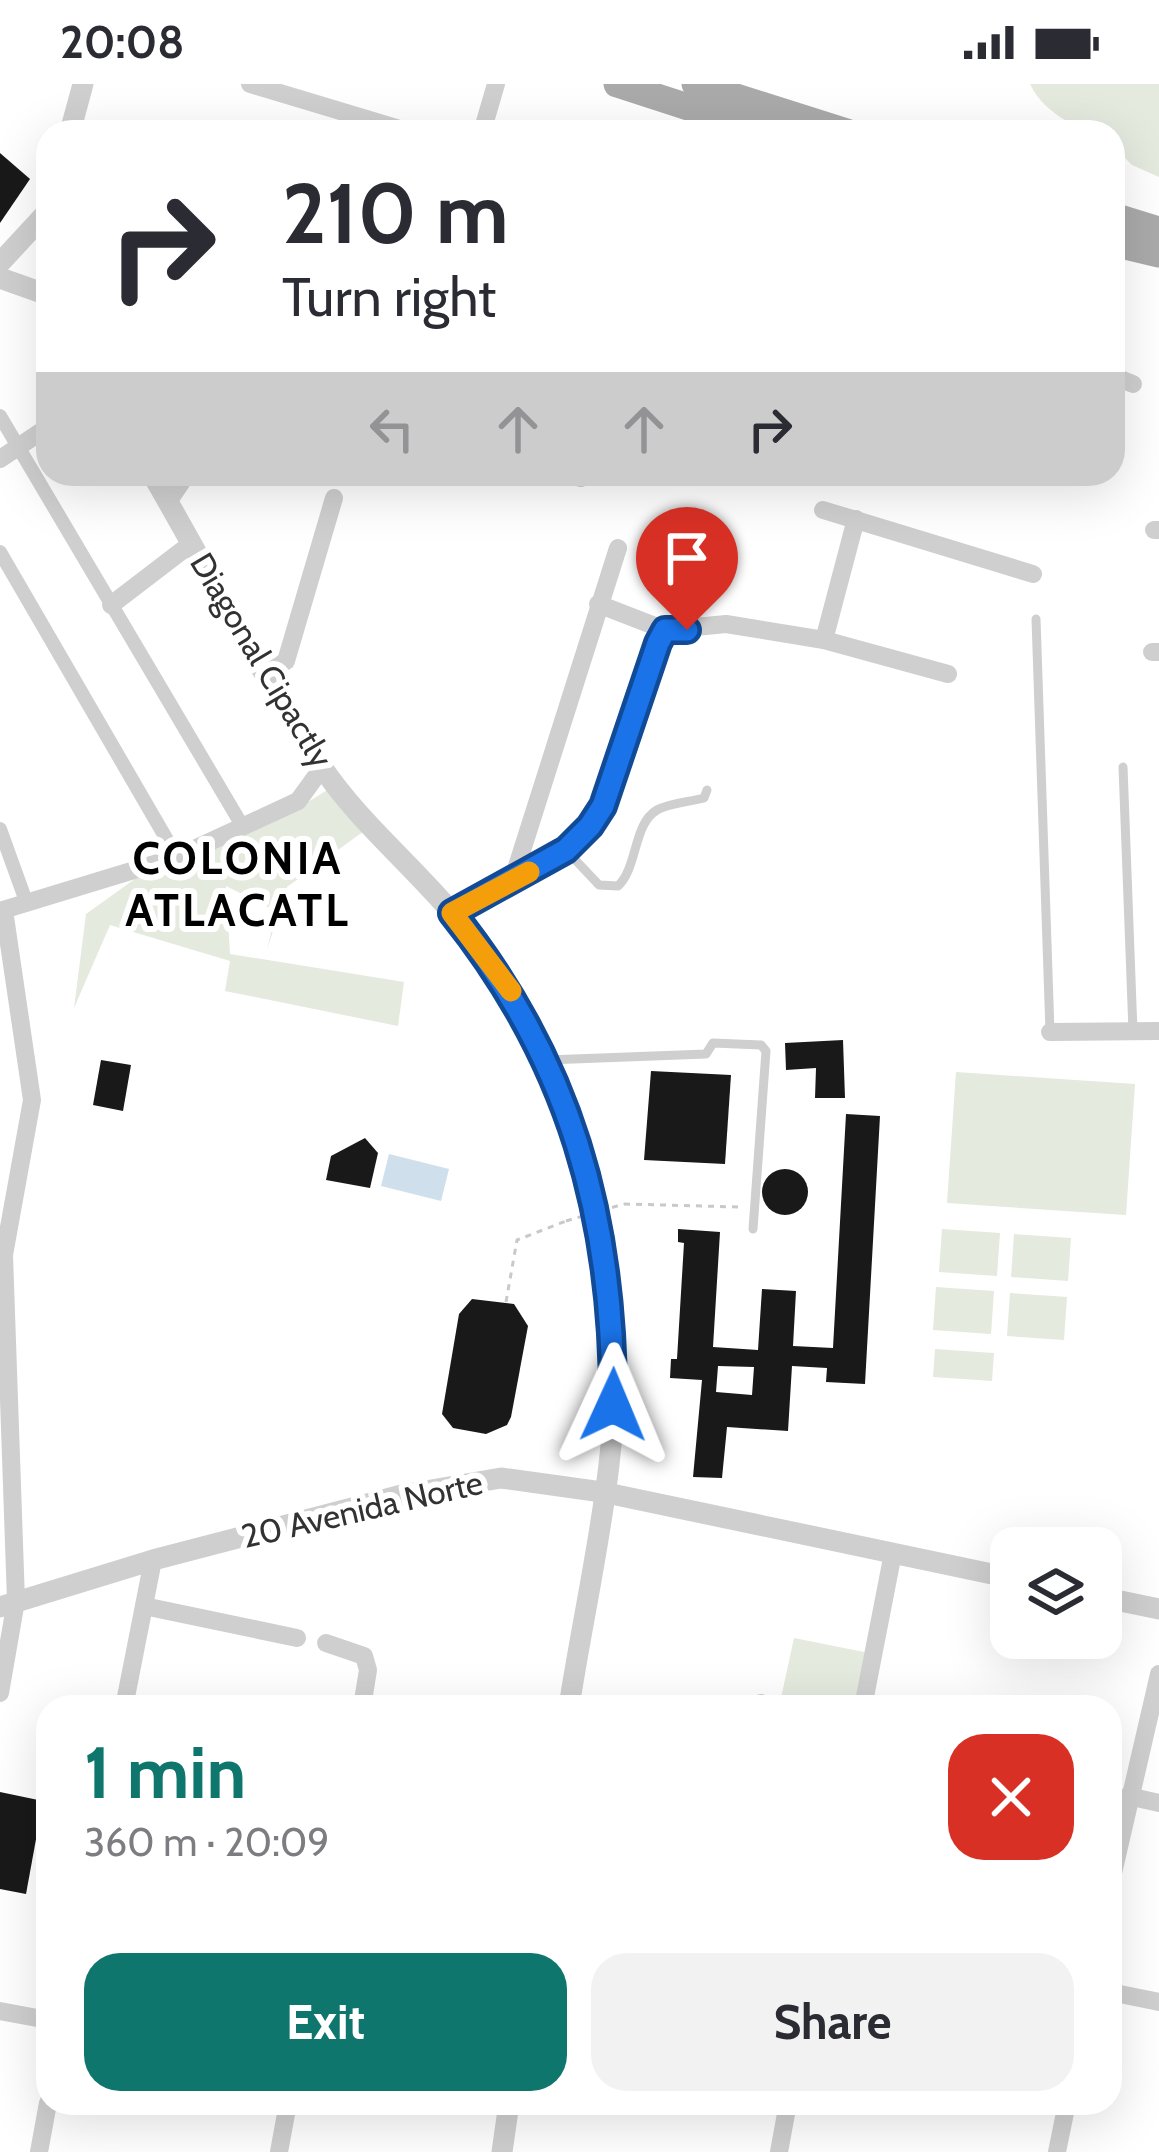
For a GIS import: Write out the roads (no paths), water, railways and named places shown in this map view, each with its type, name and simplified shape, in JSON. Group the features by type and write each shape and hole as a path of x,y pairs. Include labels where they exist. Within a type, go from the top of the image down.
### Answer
{"main road":[{"path":"616,84 728,120"},
{"path":"694,84 752,93 818,120"},
{"path":"1125,220 1159,230"},
{"path":"1125,246 1159,254"}],"street":[{"path":"73,120 83,84"},
{"path":"250,84 370,120"},
{"path":"486,120 496,84"},
{"path":"0,263 36,226"},
{"path":"0,278 36,291"},
{"path":"1125,381 1133,384"},
{"path":"0,416 36,477"},
{"path":"0,458 36,435"},
{"path":"41,486 243,827"},
{"name":"Diagonal Cipactly","path":"159,486 322,767 503,976 547,1060 603,1241 614,1324 613,1405 571,1695"},
{"path":"168,502 179,486"},
{"path":"267,673 286,661 334,498"},
{"path":"823,510 1033,574"},
{"path":"824,640 856,519"},
{"path":"112,605 192,543"},
{"path":"512,881 618,548"},
{"path":"0,552 177,857"},
{"path":"598,604 665,630 726,624 824,640 948,674"},
{"path":"452,913 566,850 603,806 665,630"},
{"path":"0,1693 8,1604 4,1256 32,1100 2,910 177,857 298,801 322,767"},
{"path":"0,829 27,904"},
{"path":"1050,1032 1159,1031"},
{"name":"20 Avenida Norte","path":"8,1604 153,1560 456,1481 500,1478 602,1492 990,1574"},
{"path":"865,1695 893,1553"},
{"path":"126,1695 153,1560"},
{"path":"1122,1601 1159,1609"},
{"path":"144,1606 297,1638"},
{"path":"326,1643 364,1656 364,1695"},
{"path":"1122,1826 1159,1674"},
{"path":"1128,1796 1159,1803"},
{"path":"1122,1994 1159,2002"},
{"path":"0,2011 36,2018"},
{"path":"39,2152 46,2115"},
{"path":"279,2152 286,2115"},
{"path":"502,2152 507,2115"},
{"path":"779,2152 786,2115"},
{"path":"1057,2152 1065,2115"}],"lane":[{"path":"1036,619 1050,1032"},
{"path":"1123,767 1132,1030"},
{"path":"566,850 598,885 618,886 627,878 647,818 664,806 704,798 707,790"},
{"path":"547,1060 706,1054 713,1043 761,1045 766,1051 753,1229"}],"water":[{"path":"389,1154 449,1169 441,1201 381,1186"}],"district":[{"name":"COLONIA ATLACATL","path":"238,884"}]}
